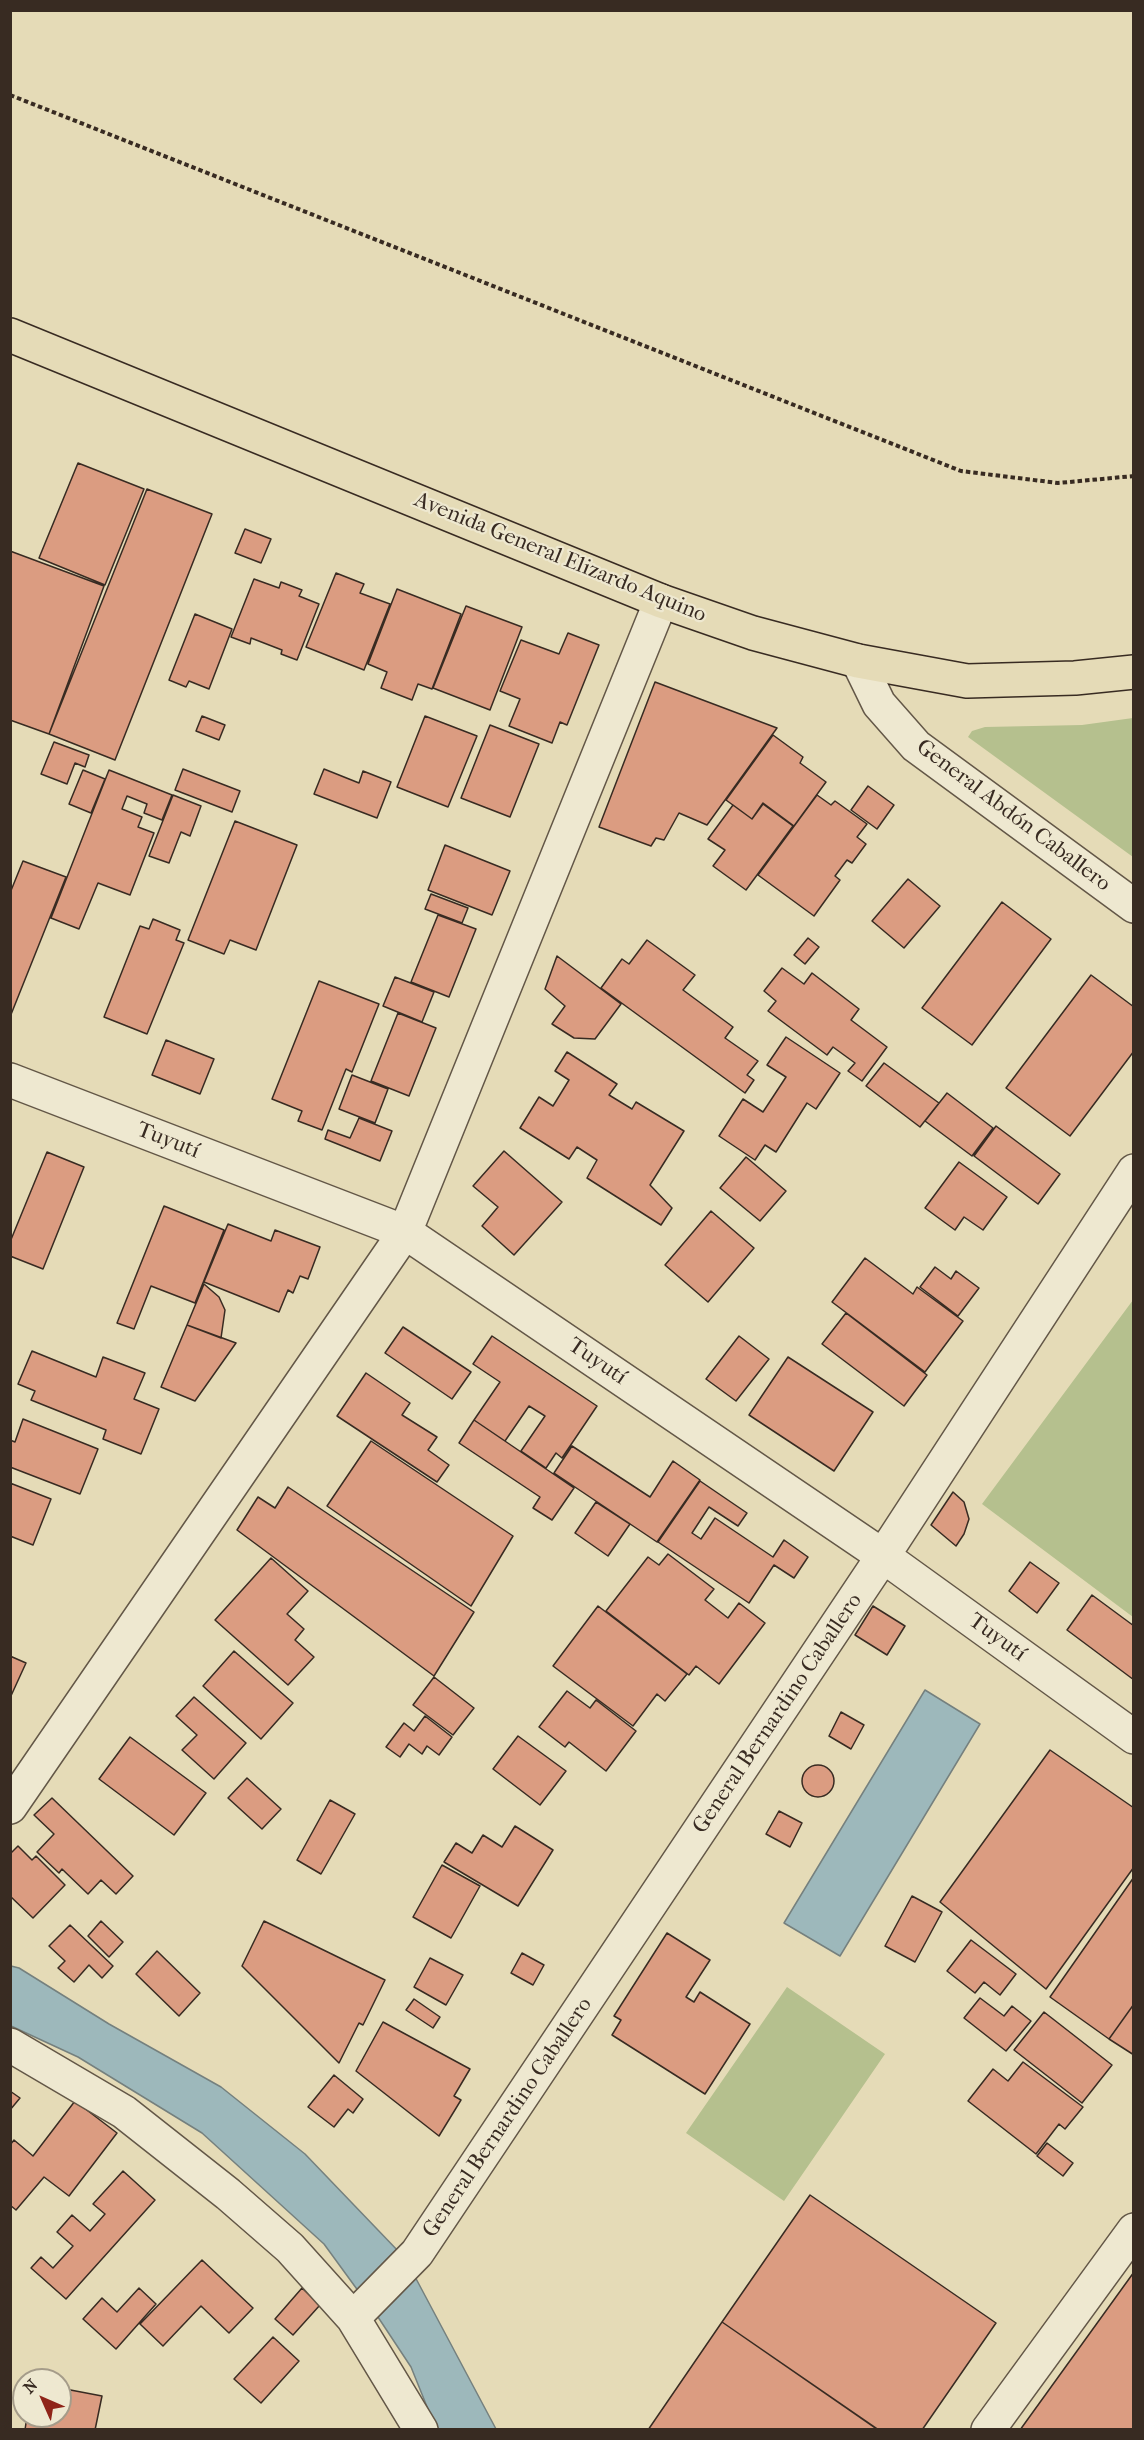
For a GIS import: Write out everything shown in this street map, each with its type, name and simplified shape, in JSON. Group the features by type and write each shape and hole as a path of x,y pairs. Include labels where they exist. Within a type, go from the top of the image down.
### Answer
{"main road":[{"name":"Avenida General Elizardo Aquino","path":"10,335 661,601 753,633 858,661 967,681 1075,678 1134,672"}],"street":[{"path":"10,1807 405,1232 661,601"},
{"name":"General Abdón Caballero","path":"858,661 879,704 916,746 1134,906"},
{"name":"Tuyutí","path":"10,1080 405,1232 883,1556 1134,1737"},
{"name":"General Bernardino Caballero","path":"354,2317 417,2253 883,1556 1134,1171"},
{"path":"10,2045 124,2112 290,2248 354,2317 421,2430"},
{"path":"988,2430 1134,2230"}],"path":[{"path":"10,95 961,471 1058,483 1134,476"}],"green space":[{"path":"1133,718 1133,857 968,737 972,731 985,727 1082,725"},
{"path":"1134,1300 1133,1617 982,1504"},
{"path":"787,1987 885,2054 784,2201 686,2133"}],"water":[{"path":"925,1690 980,1724 840,1956 784,1923"},
{"path":"11,1966 19,1968 109,2024 221,2087 305,2154 400,2253 359,2292 324,2244 202,2133 78,2057 11,2026"},
{"path":"413,2273 496,2429 436,2429 411,2367 374,2311"}],"building":[{"path":"78,463 144,489 105,585 39,558"},
{"path":"147,489 212,514 115,760 49,734"},
{"path":"245,529 271,539 261,563 235,553"},
{"path":"10,551 104,586 49,734 10,720"},
{"path":"336,573 364,584 360,593 390,604 364,670 306,647"},
{"path":"254,579 279,588 281,582 302,590 299,596 319,604 297,660 281,654 282,650 251,638 250,644 231,637"},
{"path":"397,589 461,614 432,689 418,684 412,700 381,688 387,672 368,664"},
{"path":"466,606 522,627 490,710 433,688"},
{"path":"195,614 232,629 209,689 189,681 186,687 169,680"},
{"path":"568,633 599,645 567,725 560,722 552,743 509,726 520,699 500,691 521,640 559,654"},
{"path":"655,682 777,728 707,825 679,813 664,840 656,838 651,846 599,827"},
{"path":"202,716 225,725 219,740 196,731"},
{"path":"425,716 477,736 448,807 397,787"},
{"path":"490,725 539,744 510,817 461,798"},
{"path":"773,735 803,757 800,763 826,782 794,826 763,803 752,819 726,800"},
{"path":"54,742 89,755 85,767 75,763 67,784 41,774"},
{"path":"183,769 240,791 232,812 175,790"},
{"path":"324,769 359,783 363,771 391,782 377,818 314,794"},
{"path":"83,770 105,779 91,813 69,804"},
{"path":"109,770 172,795 162,820 144,813 147,804 127,796 122,809 142,817 138,827 154,833 130,895 98,883 79,929 51,918"},
{"path":"868,786 894,805 877,829 851,810"},
{"path":"173,795 201,806 190,836 181,832 169,863 149,856"},
{"path":"817,795 831,805 835,801 867,824 857,837 866,844 852,863 847,860 835,876 840,880 814,916 758,875"},
{"path":"763,804 793,826 746,890 713,866 725,850 708,839 733,805 752,819"},
{"path":"235,821 297,845 256,950 230,940 224,954 188,940"},
{"path":"445,845 510,871 492,915 428,890"},
{"path":"23,861 66,877 10,1017 10,893"},
{"path":"908,879 940,906 904,948 872,921"},
{"path":"431,894 468,908 462,923 425,909"},
{"path":"1002,902 1051,939 972,1045 922,1008"},
{"path":"438,915 476,929 449,997 411,982"},
{"path":"153,919 180,930 176,940 184,943 147,1034 104,1017 140,926 149,929"},
{"path":"808,938 819,947 805,964 794,955"},
{"path":"647,940 695,975 683,990 733,1027 725,1038 758,1061 747,1075 754,1080 745,1093 601,988 622,959 629,964"},
{"path":"557,956 621,1004 595,1039 574,1038 552,1024 565,1006 545,989"},
{"path":"782,968 804,984 812,973 859,1009 851,1020 887,1047 862,1081 848,1071 855,1063 833,1047 827,1055 768,1011 776,1001 764,991"},
{"path":"1091,975 1134,1007 1134,1051 1070,1136 1006,1088"},
{"path":"395,977 434,992 422,1022 383,1006"},
{"path":"319,981 379,1004 352,1072 346,1069 322,1130 298,1121 302,1111 272,1099"},
{"path":"398,1013 436,1028 409,1096 371,1081"},
{"path":"786,1037 840,1073 816,1109 807,1103 776,1152 765,1145 755,1160 719,1136 743,1099 763,1112 786,1077 767,1065"},
{"path":"166,1040 214,1059 200,1094 152,1075"},
{"path":"567,1052 617,1084 609,1095 632,1109 636,1102 684,1131 650,1185 672,1208 661,1225 587,1178 597,1160 577,1147 569,1159 520,1128 539,1097 553,1106 569,1080 555,1071"},
{"path":"884,1063 939,1103 920,1127 866,1086"},
{"path":"352,1075 388,1089 375,1123 339,1109"},
{"path":"947,1093 993,1128 972,1156 925,1121"},
{"path":"359,1118 392,1131 380,1161 325,1139 328,1130 350,1138"},
{"path":"996,1126 1060,1174 1038,1204 974,1156"},
{"path":"504,1151 562,1202 514,1255 482,1226 498,1207 473,1186"},
{"path":"47,1152 84,1167 43,1269 10,1256 10,1242"},
{"path":"746,1157 786,1191 760,1221 720,1188"},
{"path":"959,1162 1007,1197 983,1230 964,1217 955,1230 925,1208"},
{"path":"164,1206 224,1230 195,1303 151,1286 134,1329 117,1323"},
{"path":"711,1211 754,1248 708,1302 665,1265"},
{"path":"228,1224 271,1241 275,1230 320,1247 308,1279 300,1276 293,1293 288,1290 279,1312 204,1282"},
{"path":"865,1258 913,1294 917,1287 963,1321 925,1372 832,1302"},
{"path":"935,1267 951,1279 956,1271 979,1288 958,1316 920,1287"},
{"path":"204,1284 219,1297 225,1310 221,1338 187,1325"},
{"path":"846,1313 927,1375 904,1406 822,1344"},
{"path":"187,1325 236,1343 195,1401 161,1387"},
{"path":"403,1327 471,1372 452,1399 385,1353"},
{"path":"492,1336 597,1406 562,1458 556,1453 546,1468 521,1451 545,1416 529,1406 505,1441 474,1420 500,1382 473,1364"},
{"path":"739,1336 769,1359 736,1401 706,1379"},
{"path":"32,1351 96,1377 103,1357 145,1373 134,1399 159,1409 141,1454 103,1439 106,1430 31,1400 35,1391 18,1384"},
{"path":"788,1357 873,1412 834,1471 749,1415"},
{"path":"366,1373 410,1403 402,1415 437,1437 428,1450 449,1465 437,1482 337,1416"},
{"path":"23,1419 98,1449 80,1494 10,1467 10,1440 15,1442"},
{"path":"474,1420 574,1488 552,1520 533,1508 540,1497 459,1443"},
{"path":"371,1441 513,1536 471,1606 327,1506"},
{"path":"572,1446 650,1497 673,1461 700,1480 657,1542 554,1473"},
{"path":"700,1481 747,1513 738,1526 709,1507 692,1533 701,1539 715,1518 773,1557 784,1540 808,1557 794,1578 774,1565 749,1603 658,1542"},
{"path":"10,1483 51,1499 33,1545 10,1536"},
{"path":"288,1487 474,1612 434,1676 237,1530 258,1497 275,1508"},
{"path":"953,1492 964,1502 969,1519 964,1534 956,1546 931,1525"},
{"path":"596,1502 630,1524 608,1556 575,1533"},
{"path":"668,1554 714,1589 705,1600 728,1618 739,1603 765,1623 719,1684 696,1666 689,1675 606,1611 648,1557 659,1565"},
{"path":"271,1558 308,1591 287,1614 304,1629 295,1640 314,1657 288,1685 215,1620"},
{"path":"1030,1562 1059,1583 1037,1613 1009,1591"},
{"path":"1092,1595 1134,1626 1134,1680 1067,1630"},
{"path":"598,1606 687,1674 665,1701 657,1694 633,1726 553,1666"},
{"path":"873,1606 905,1626 887,1655 855,1635"},
{"path":"234,1651 293,1703 261,1739 203,1686"},
{"path":"10,1656 26,1663 10,1698"},
{"path":"434,1677 474,1708 453,1735 413,1705"},
{"path":"567,1691 590,1708 596,1700 636,1731 606,1771 569,1742 565,1747 539,1727"},
{"path":"194,1697 246,1743 214,1779 182,1750 197,1735 176,1716"},
{"path":"841,1712 864,1725 851,1749 829,1736"},
{"path":"425,1716 452,1737 439,1755 427,1746 422,1754 409,1744 400,1757 386,1747 404,1723 414,1731"},
{"path":"518,1736 566,1771 540,1805 493,1769"},
{"path":"130,1737 206,1793 174,1835 99,1779"},
{"path":"1050,1750 1134,1808 1134,1867 1046,1989 940,1902"},
{"path":"818,1765 829,1770 834,1781 829,1792 818,1797 807,1792 802,1781 807,1770"},
{"path":"247,1778 281,1809 262,1829 228,1798"},
{"path":"52,1798 133,1876 116,1894 101,1880 88,1894 62,1869 59,1873 37,1852 54,1834 34,1815"},
{"path":"330,1800 355,1814 321,1874 297,1860"},
{"path":"779,1811 802,1823 790,1847 766,1834"},
{"path":"515,1826 553,1850 518,1906 444,1862 456,1843 472,1853 483,1835 502,1847"},
{"path":"18,1846 32,1860 36,1856 65,1885 33,1918 10,1896 10,1854"},
{"path":"442,1865 480,1886 451,1938 413,1917"},
{"path":"1134,1877 1134,2004 1109,2039 1050,1997"},
{"path":"912,1896 942,1912 915,1962 885,1946"},
{"path":"101,1921 123,1942 109,1957 88,1936"},
{"path":"264,1921 385,1980 363,2025 359,2023 339,2063 242,1966"},
{"path":"70,1925 113,1966 102,1978 89,1965 74,1982 58,1968 65,1961 49,1946"},
{"path":"667,1933 710,1960 686,1997 694,2002 700,1992 750,2024 705,2094 612,2035 621,2020 614,2016"},
{"path":"971,1940 1016,1974 1000,1995 984,1982 975,1993 947,1971"},
{"path":"157,1951 200,1993 179,2016 136,1974"},
{"path":"522,1953 544,1965 533,1985 511,1973"},
{"path":"430,1958 463,1975 446,2005 414,1987"},
{"path":"980,1998 1004,2016 1012,2006 1031,2021 1006,2051 964,2018"},
{"path":"414,1999 440,2017 433,2028 406,2010"},
{"path":"1134,2004 1134,2055 1109,2039"},
{"path":"1044,2012 1112,2065 1082,2103 1014,2050"},
{"path":"383,2022 470,2069 454,2096 461,2100 439,2136 356,2071"},
{"path":"1023,2062 1083,2107 1065,2129 1059,2124 1036,2154 968,2101 993,2069 1008,2081"},
{"path":"334,2075 363,2099 353,2113 348,2109 334,2127 308,2107"},
{"path":"10,2091 20,2098 10,2110"},
{"path":"75,2101 117,2133 69,2196 44,2177 16,2210 10,2205 10,2145 14,2140 33,2156"},
{"path":"1047,2143 1073,2163 1063,2176 1037,2156"},
{"path":"123,2171 155,2200 66,2299 31,2268 41,2257 53,2268 73,2246 57,2232 72,2215 90,2231 105,2214 93,2204"},
{"path":"810,2195 996,2323 922,2430 879,2430 722,2322"},
{"path":"202,2260 253,2308 229,2333 201,2306 163,2346 140,2324"},
{"path":"1134,2272 1134,2430 1020,2430"},
{"path":"139,2288 156,2304 116,2349 83,2319 102,2298 117,2312"},
{"path":"302,2288 320,2305 293,2335 275,2319"},
{"path":"722,2322 878,2430 648,2430"},
{"path":"273,2337 299,2361 261,2403 234,2379"},
{"path":"72,2390 102,2396 95,2430 25,2430 25,2428 72,2428"}]}
